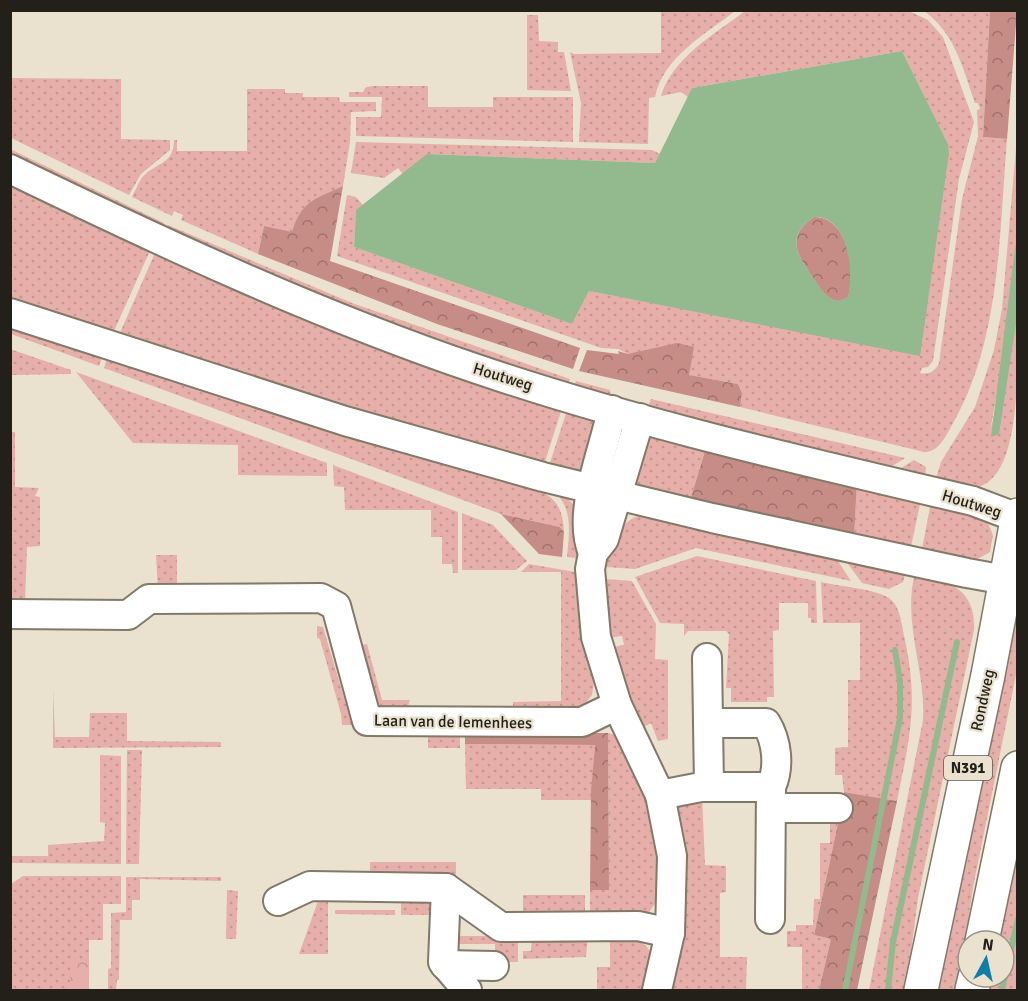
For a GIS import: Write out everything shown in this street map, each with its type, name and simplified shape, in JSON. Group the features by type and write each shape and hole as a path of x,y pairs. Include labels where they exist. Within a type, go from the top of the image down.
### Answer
{"main road":[{"name":"Rondweg","path":"921,990 1012,577 1017,517"},
{"name":"N391","path":"984,929 1017,768"}],"street":[{"name":"Houtweg","path":"10,170 158,241 335,314 477,369 640,418 973,501 1017,517"},
{"path":"10,313 345,421 605,493 914,562 1012,577"},
{"path":"612,410 605,493 604,539 593,553 591,596 596,637 617,705 660,795 672,856 670,933 657,990"},
{"path":"605,493 640,418"},
{"name":"Laan van de Iemenhees","path":"10,614 128,615 149,599 321,598 336,606 367,722 582,722 617,705"},
{"path":"707,658 710,787"},
{"path":"709,723 766,723 775,737 775,778 771,798 770,919"},
{"path":"660,795 710,787 838,808"},
{"path":"278,901 310,886 446,888 501,927 638,926 670,933"},
{"path":"446,888 442,962 467,990"},
{"path":"445,965 494,966"}],"green space":[{"path":"661,11 735,11 687,48 667,70 655,97 649,98 648,144 579,142 581,103 570,52 574,54 661,53"},
{"path":"745,11 909,11 928,20 943,37 974,122 959,179 933,361 928,367 922,368 920,373 926,374 933,371 939,363 962,199 978,136 977,110 980,109 978,103 975,103 951,41 935,20 924,11 990,11 983,137 1007,139 995,286 980,358 968,392 947,434 937,447 929,452 740,407 742,393 738,384 688,375 693,347 628,354 618,349 601,348 337,256 347,195 356,197 363,205 356,211 354,247 572,324 589,291 752,322 948,144 902,51 692,88 688,97 681,92 661,96 667,82 685,58"},
{"path":"990,11 1017,11 1007,139 983,137"},
{"path":"527,15 538,15 539,41 558,42 558,52 564,52 571,91 527,90"},
{"path":"11,78 121,79 121,139 170,140 170,150 141,174 129,195 11,138"},
{"path":"428,86 428,107 493,107 493,97 573,97 573,142 356,136 356,117 381,117 382,97 349,97 349,92 363,92 366,87"},
{"path":"247,89 285,89 285,93 303,93 303,97 339,97 340,102 376,102 376,111 351,112 350,142 343,186 310,202 295,222 292,233 264,226 258,254 181,220 183,215 174,211 172,216 132,197 141,179 171,155 174,140 177,140 177,151 247,151"},
{"path":"1017,137 1017,233 1004,353 990,432 1017,317 1017,381 1012,432 1006,455 997,472 985,484 973,488 934,485 941,462 975,407 994,350 1002,309"},
{"path":"356,142 652,150 660,154 655,163 428,154 403,174 398,168 384,178 351,173"},
{"path":"10,149 164,223 159,233 11,161"},
{"path":"10,176 153,244 110,340 11,306"},
{"path":"343,186 330,261 580,348 573,369 437,324 258,254 264,226 292,232 300,214 310,202"},
{"path":"814,217 826,219 835,226 847,247 850,260 850,286 848,297 838,301 824,293 798,253 796,245 800,231"},
{"path":"168,225 352,303 570,379 567,390 457,354 166,230"},
{"path":"158,246 564,402 542,471 116,342"},
{"path":"11,319 102,357 99,366 11,334"},
{"path":"677,343 694,347 689,375 738,384 742,393 740,407 579,371 587,350 619,354 618,351 628,354"},
{"path":"10,349 71,370 71,374 11,375"},
{"path":"109,352 538,482 536,490 549,496 558,505 564,532 560,527 501,514 104,368"},
{"path":"76,372 327,463 327,476 238,475 238,445 133,443"},
{"path":"576,381 610,390 611,399 572,392"},
{"path":"651,399 905,458 881,473 873,472 870,462 645,414"},
{"path":"569,404 598,415 588,473 547,472"},
{"path":"11,432 15,432 15,487 39,488 35,496 40,497 40,546 27,547 25,602 11,602"},
{"path":"643,435 707,443 688,507 640,495 629,476"},
{"path":"707,444 857,481 854,539 688,507"},
{"path":"914,460 926,467 924,483 890,475"},
{"path":"333,465 458,512 458,573 453,573 452,564 442,564 442,537 431,537 431,510 345,510 344,487 334,486"},
{"path":"857,481 922,495 910,551 854,539"},
{"path":"558,495 567,498 576,512 578,531 576,558 567,557 568,517"},
{"path":"932,497 987,521 993,535 990,552 974,561 921,554"},
{"path":"462,513 493,525 527,561 516,570 462,570"},
{"path":"501,514 560,527 564,532 562,557 539,554"},
{"path":"642,514 834,555 851,581 696,548 635,569 606,567 617,534 627,522"},
{"path":"156,555 177,555 177,590 158,591"},
{"path":"697,556 816,581 817,623 811,623 811,618 808,618 808,603 779,603 779,630 773,631 774,697 767,697 767,702 731,702 731,688 726,688 729,634 726,631 688,631 684,636 684,624 660,623 635,577"},
{"path":"843,557 906,571 903,582 889,589 862,583"},
{"path":"529,564 575,572 581,629 594,682 592,695 580,710 513,714 513,702 561,701 561,572 521,572"},
{"path":"915,573 949,583 958,589 970,604 974,630 918,898 906,990 869,990 923,720 923,701 911,610"},
{"path":"605,579 632,581 656,624 655,659 668,660 668,739 658,741 651,723 642,728 608,648 624,645 622,636 607,638"},
{"path":"1017,581 1017,670 973,887 967,929 956,929 956,989 958,990 932,990"},
{"path":"821,582 883,595 892,601 899,613 908,655 912,697 909,736 897,801 844,792 842,775 835,775 835,748 848,747 848,680 860,680 860,623 823,623"},
{"path":"317,626 323,627 352,725 342,725 320,639 317,638"},
{"path":"367,644 382,700 410,700 408,706 378,706 361,645"},
{"path":"53,688 55,737 89,737 90,713 127,713 127,741 221,742 221,747 53,748"},
{"path":"428,732 460,732 460,748 428,748"},
{"path":"465,732 608,733 609,890 590,890 591,791 595,745 465,744"},
{"path":"608,733 616,735 645,786 660,854 658,899 648,914 590,917 590,890 609,890"},
{"path":"465,744 595,745 591,800 541,800 541,789 466,789"},
{"path":"127,750 142,750 139,864 126,864"},
{"path":"100,755 121,756 121,864 11,863 11,856 48,856 48,845 104,841 105,823 100,822"},
{"path":"844,792 897,801 857,990 819,990 831,939 814,935 839,819 843,818"},
{"path":"702,796 705,865 726,866 726,892 720,893 720,957 747,957 746,990 667,990 676,803"},
{"path":"830,819 839,819 814,935 831,939 819,990 802,990 802,947 787,947 787,931 796,931 796,925 813,925 814,899 820,899 820,843 830,843"},
{"path":"1017,832 1017,990 984,990 1016,989 1016,929 997,929"},
{"path":"370,862 456,862 456,877 370,877"},
{"path":"23,876 121,876 121,904 103,904 103,940 89,940 89,962 70,962 70,990 11,990 11,884"},
{"path":"126,877 221,877 221,881 140,879 140,900 132,900 132,920 120,920 119,980 117,980 116,990 108,990 108,969 111,968 111,913 126,912"},
{"path":"227,890 238,891 236,939 226,939"},
{"path":"523,895 585,895 585,918 523,918"},
{"path":"401,896 431,896 430,915 401,915"},
{"path":"318,901 328,901 328,954 299,954"},
{"path":"335,910 395,910 395,915 335,914"},
{"path":"447,936 518,936 518,962 495,962 495,944 457,944"},
{"path":"532,936 588,936 586,957 523,959 523,951 531,951"},
{"path":"610,936 636,941 644,944 648,949 650,964 645,990 597,990 597,967 610,967"},
{"path":"70,962 89,962 89,990 70,990"}],"shaded area":[{"path":"902,51 948,144 949,153 920,356 589,291 572,324 354,247 356,210 427,154 655,163 692,88","holes":["814,217 826,219 842,235 849,260 848,297 840,301 830,298 822,290 802,260 796,245 797,238 805,224"]},
{"path":"1017,233 1017,317 999,434 991,437"}],"waterway":[{"path":"888,990 893,942 957,642"},
{"path":"845,990 900,718 900,682 895,650"},
{"path":"1002,990 1018,919"}]}
